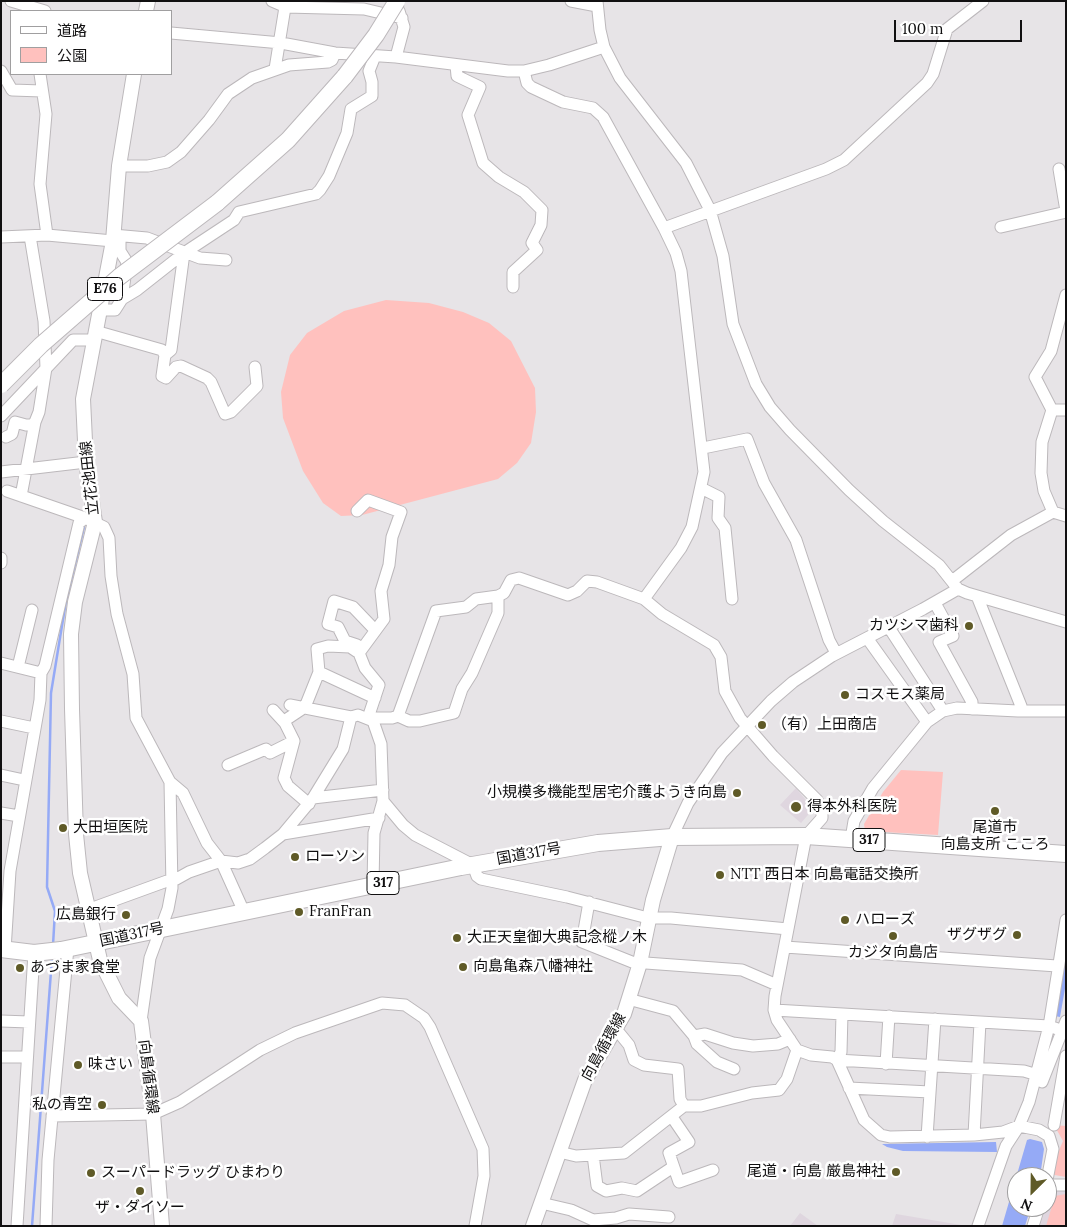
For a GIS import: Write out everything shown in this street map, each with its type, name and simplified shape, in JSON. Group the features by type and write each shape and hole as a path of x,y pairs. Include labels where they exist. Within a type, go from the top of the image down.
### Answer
{"highway":[{"name":"E76","path":"1,385 41,345 119,277 217,203 288,140 345,76 376,35 396,1"},
{"name":"国道317号","path":"3,950 38,953 65,949 373,885 598,842 672,837 806,836 1066,854"}],"main road":[{"name":"立花池田線","path":"97,942 80,873 76,834 71,634 90,520 83,399 99,310 116,237 119,166 134,75"},
{"name":"向島循環線","path":"533,1226 585,1080 616,1030 628,999 640,963 648,918 672,837"},
{"name":"向島循環線","path":"97,942 100,960 110,983 119,998 141,1021 153,1114 162,1226"}],"street":[{"path":"11,1 42,10"},
{"path":"272,1 286,4 364,9 402,18"},
{"path":"396,1 404,27 396,57"},
{"path":"571,1 597,4 604,47 624,84 686,163 710,210 723,256 733,324 744,358 770,407 848,490 883,522 939,565 955,585 977,596 1066,622"},
{"path":"664,228 826,170 844,160 927,83 933,74 947,29 983,1"},
{"path":"275,69 281,43 286,4"},
{"path":"172,33 281,43 335,53 396,57 524,71 604,47"},
{"path":"119,166 148,166 166,162 181,152 209,120 228,94 252,78 275,69 328,62 332,60 335,53"},
{"path":"122,299 137,290 184,253 234,220 239,212 316,194 329,176 347,134 351,109 372,96 372,82 369,71 375,56"},
{"path":"456,65 457,76 480,87 468,115 482,163 524,192 542,210 541,224 532,243 537,250 513,272 513,287"},
{"path":"524,71 527,83 531,87 563,102 593,108 603,117 664,228 676,253 681,271 703,448 704,472 692,527 681,548 644,599"},
{"path":"1,72 12,90 42,91"},
{"path":"40,75 46,114 40,184 47,235"},
{"path":"1001,227 1066,212 1059,169"},
{"path":"1,237 47,235 147,238 200,258 226,260"},
{"path":"21,496 35,422 39,412 46,368 44,321 30,236"},
{"path":"99,310 115,310 122,299 127,262 120,251 116,237"},
{"path":"165,355 171,350 184,253"},
{"path":"1053,512 1044,492 1040,472 1042,442 1052,410 1035,377 1051,351 1066,295"},
{"path":"1,416 73,340 94,336 145,344 162,350 165,355 162,376 166,378 176,367 181,366 207,378 212,382 225,414 228,414 257,386 255,367"},
{"path":"1052,410 1066,410"},
{"path":"6,438 12,434 14,422 32,425 35,422"},
{"path":"703,448 747,439 764,483 796,540 829,640 836,653"},
{"path":"1,472 86,462"},
{"path":"701,488 719,497 718,518 725,528 732,599"},
{"path":"7,491 90,520 104,527 109,538 111,576 117,614 133,674 136,718 170,782 183,793 207,842 220,861 244,912"},
{"path":"357,510 368,500 401,512 392,537 390,565 381,591 384,619 361,650"},
{"path":"672,837 701,783 722,753 793,682 836,653 935,603 1010,535 1053,512 1066,516"},
{"path":"3,950 6,870 19,816 40,700 41,673 45,666 79,523 90,520"},
{"path":"1,558 1,563"},
{"path":"398,716 436,612 466,607 476,599 498,596 504,593 511,580 518,578 568,595 576,591 587,581 597,582 644,599 662,614 714,646 721,657 725,691 746,727 817,800 822,810 822,818 806,836 774,1010 777,1020 797,1050 811,1055 832,1057 837,1060 932,1067 978,1068 1041,1075"},
{"path":"290,705 351,717 358,715 368,718 392,718 398,716 409,721 420,721 454,713 462,690 472,673 498,613 498,596"},
{"path":"977,596 1021,706 1018,711"},
{"path":"368,718 379,685 365,668 361,650 345,641 338,627 328,624 334,601 352,607 376,630"},
{"path":"935,603 953,636 939,642 972,702 972,708"},
{"path":"18,667 32,610"},
{"path":"888,626 942,711"},
{"path":"867,638 927,722"},
{"path":"284,722 305,707 319,672 317,649 328,646 350,647 361,650"},
{"path":"1,663 41,673"},
{"path":"319,672 375,698"},
{"path":"851,838 854,821 873,788 927,722 942,711 972,708 1018,711 1066,711"},
{"path":"273,710 284,722 294,741 284,778 288,786 311,801 383,796"},
{"path":"90,909 167,881 171,882 189,872 220,861 238,863 250,859 283,834 311,801 343,749 351,717"},
{"path":"368,718 373,722 381,744 383,796 373,848 373,885"},
{"path":"1,721 34,728"},
{"path":"228,765 266,749 270,753 294,741"},
{"path":"1,775 24,780"},
{"path":"141,1021 150,958 168,909 171,882 170,782"},
{"path":"383,796 403,825 415,835 463,858 473,865 476,876 481,879 589,902 648,918 671,918 788,928"},
{"path":"1,813 19,816"},
{"path":"283,834 379,818"},
{"path":"589,902 582,942 640,963 742,970 778,985"},
{"path":"1041,1075 1057,966 1066,920"},
{"path":"785,947 1057,966"},
{"path":"46,1226 52,1116 65,949"},
{"path":"17,1226 29,1022 38,953"},
{"path":"628,999 673,1011 694,1036 698,1044 717,1062 734,1069"},
{"path":"52,1116 153,1114 180,1102 260,1050 295,1033 382,1003 405,1005 424,1018 430,1027 483,1149 484,1176 475,1226"},
{"path":"774,1010 1049,1026 1065,1031 1041,1075 1019,1126 1006,1146 978,1226"},
{"path":"842,1014 840,1052 837,1060 864,1120 881,1136 974,1135 1003,1132 1019,1126 1039,1130 1049,1136 1053,1149 1050,1167"},
{"path":"886,1064 888,1016"},
{"path":"927,1137 935,1019"},
{"path":"1,1021 29,1022"},
{"path":"974,1135 980,1022"},
{"path":"616,1030 629,1045 634,1060 644,1064 678,1069 680,1099 684,1106"},
{"path":"694,1036 705,1034 733,1043 753,1046 778,1044 790,1039"},
{"path":"558,1152 576,1156 624,1153 684,1106 701,1106 752,1093 779,1090 787,1079 797,1050"},
{"path":"1,1056 27,1057"},
{"path":"1058,1117 1066,1056"},
{"path":"849,1088 930,1092"},
{"path":"672,1117 689,1142 668,1154 679,1182 713,1170"},
{"path":"593,1155 597,1186 606,1191 622,1188 637,1191 673,1167"},
{"path":"542,1203 579,1213 593,1220 616,1218 629,1214 669,1217"},
{"path":"579,1213 580,1226"}],"shaded area":[{"name":"得本外科医院","path":"796,788 813,809 801,823 780,805"},
{"path":"1057,1190 1066,1190 1066,1226 1040,1226 1043,1217 1057,1217"},
{"path":"800,1213 818,1226 790,1226"},
{"path":"896,1214 967,1226 892,1226"}],"green space":[{"path":"386,300 429,303 463,312 489,323 511,341 535,388 536,412 531,443 517,463 498,479 362,515 341,516 323,503 303,471 283,418 281,392 290,355 307,333 344,311"},
{"path":"901,770 943,772 938,835 865,831 864,824 883,792"},
{"path":"1054,1125 1066,1126 1066,1177 1057,1175 1057,1167 1052,1167 1063,1141"},
{"path":"1066,1194 1066,1226 1046,1226 1049,1217 1057,1217 1057,1196"}],"water":[{"path":"1066,950 1066,983 1060,1017 1055,1016"},
{"path":"1027,1140 1042,1142 1044,1149 1041,1167 1019,1167"},
{"path":"996,1142 997,1152 903,1151 882,1144"},
{"path":"1007,1209 1007,1217 1028,1217 1025,1226 1002,1226"}],"waterway":[{"path":"53,945 55,911 47,887 51,693 66,601 84,527"},
{"path":"32,1226 52,958"}],"place":[{"name":"カツシマ歯科","path":"969,626"},
{"name":"コスモス薬局","path":"845,695"},
{"name":"（有）上田商店","path":"762,725"},
{"name":"小規模多機能型居宅介護ようき向島","path":"737,793"},
{"name":"得本外科医院","path":"796,807"},
{"name":"尾道市 向島支所 こころ","path":"995,811"},
{"name":"大田垣医院","path":"63,828"},
{"name":"ローソン","path":"295,857"},
{"name":"NTT 西日本 向島電話交換所","path":"720,875"},
{"name":"FranFran","path":"299,912"},
{"name":"広島銀行","path":"126,915"},
{"name":"ハローズ","path":"845,920"},
{"name":"ザグザグ","path":"1017,935"},
{"name":"カジタ向島店","path":"893,936"},
{"name":"大正天皇御大典記念樅ノ木","path":"457,938"},
{"name":"向島亀森八幡神社","path":"463,967"},
{"name":"あづま家食堂","path":"20,968"},
{"name":"味さい","path":"78,1065"},
{"name":"私の青空","path":"102,1105"},
{"name":"尾道・向島 厳島神社","path":"896,1172"},
{"name":"スーパードラッグ ひまわり","path":"91,1173"},
{"name":"ザ・ダイソー","path":"140,1191"}]}
